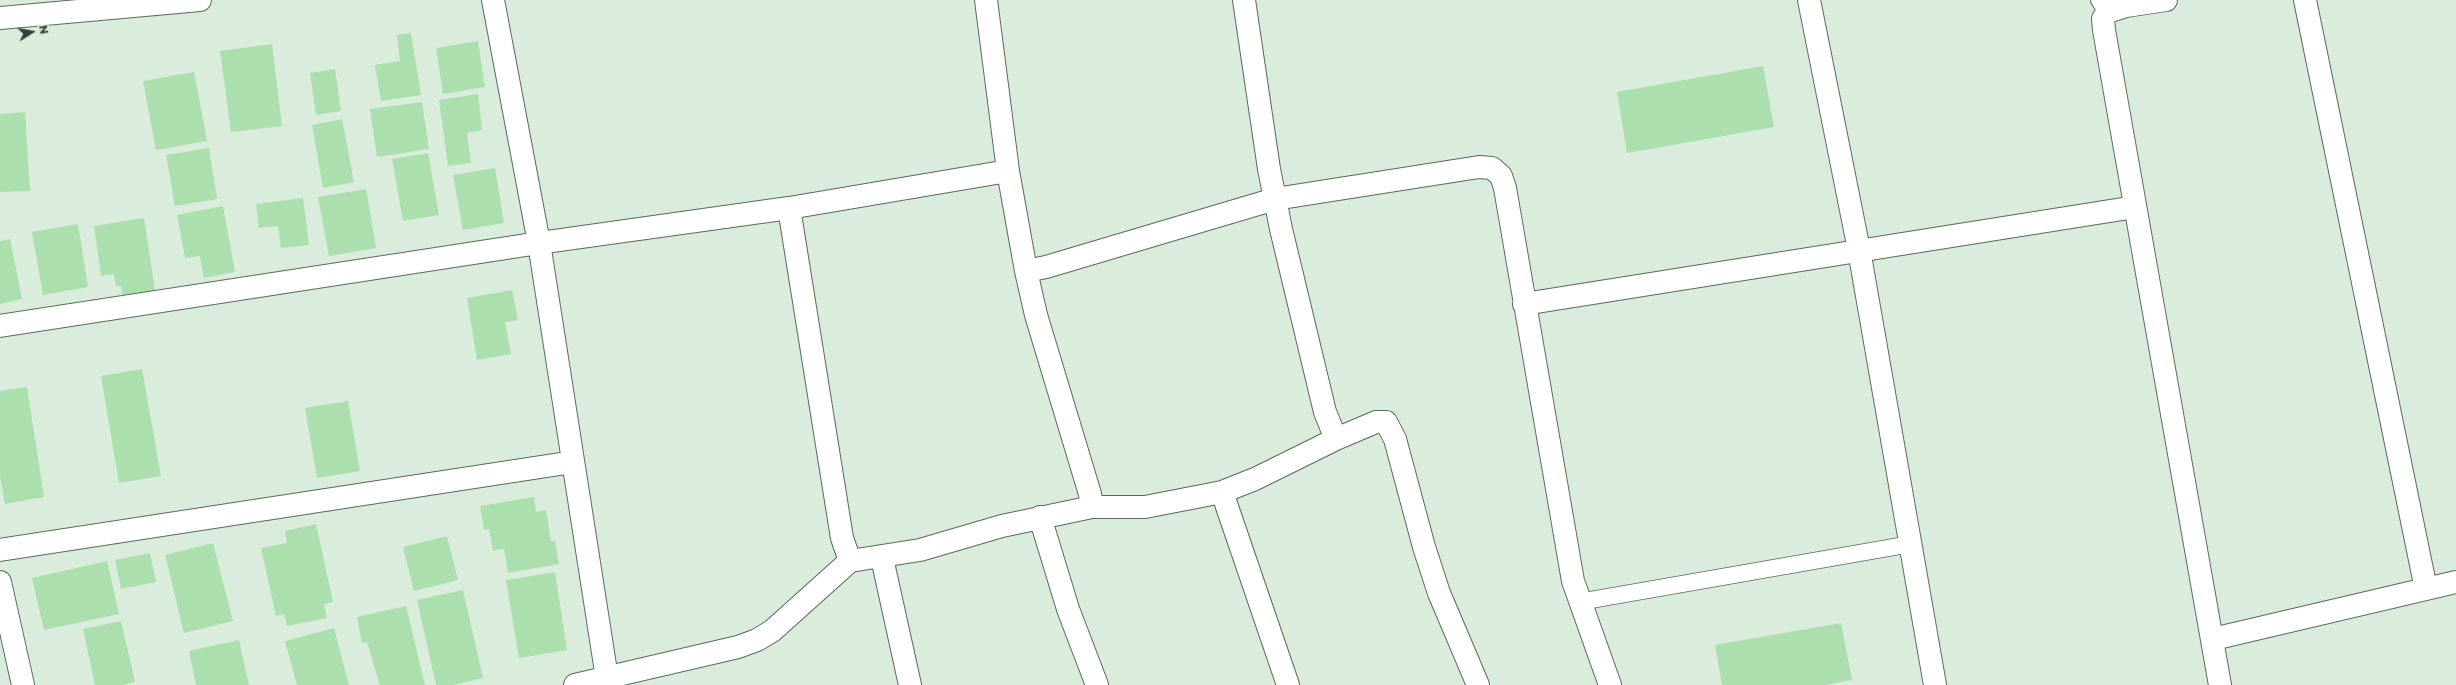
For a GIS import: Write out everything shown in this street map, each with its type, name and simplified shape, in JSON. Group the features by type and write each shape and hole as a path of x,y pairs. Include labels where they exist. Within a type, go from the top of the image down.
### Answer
{"street":[{"path":"0,18 200,0"},
{"path":"493,0 539,243 607,678"},
{"path":"986,0 1008,171 1026,271 1036,315 1090,494 1092,507"},
{"path":"1244,0 1275,199 1326,412 1336,439"},
{"path":"1809,0 1859,250 1935,685"},
{"path":"2166,0 2126,6 2103,6 2103,19 2220,685"},
{"path":"2305,0 2426,589"},
{"path":"1026,271 1046,267 1275,199 1464,170 1492,168 1501,176 1505,188 1573,581 1579,602 1610,685"},
{"path":"0,326 539,243 789,208 1008,171"},
{"path":"1524,304 2136,206"},
{"path":"789,208 842,538 850,561"},
{"path":"574,685 738,647 757,640 772,631 850,561 882,558 920,550 1040,517 1092,507 1145,506 1222,492 1256,479 1336,439 1376,422 1386,422 1391,429 1424,547 1439,593 1478,685"},
{"path":"0,550 573,462"},
{"path":"1222,492 1288,685"},
{"path":"1040,517 1068,610 1097,685"},
{"path":"882,558 910,685"},
{"path":"0,582 23,685"},
{"path":"2213,639 2456,582"}],"lane":[{"path":"1579,602 1911,544"}],"building":[{"path":"411,33 421,95 381,101 375,65 400,61 397,35"},
{"path":"478,41 485,87 443,94 436,48"},
{"path":"272,44 282,126 231,132 220,51"},
{"path":"1763,66 1774,127 1627,153 1617,92"},
{"path":"335,69 341,111 316,115 310,73"},
{"path":"194,72 207,141 156,150 143,81"},
{"path":"478,94 482,130 467,133 471,163 448,166 439,100"},
{"path":"422,102 429,149 377,157 370,109"},
{"path":"25,112 30,191 0,192 0,114"},
{"path":"342,119 354,182 323,188 312,125"},
{"path":"209,148 217,199 175,206 166,155"},
{"path":"428,153 439,215 403,221 392,159"},
{"path":"495,168 504,223 463,230 453,175"},
{"path":"366,189 376,248 329,256 318,197"},
{"path":"303,198 309,245 281,248 278,226 259,228 256,204"},
{"path":"223,206 235,272 204,278 200,256 185,258 177,215"},
{"path":"144,218 155,290 122,295 121,286 116,286 114,274 101,276 94,226"},
{"path":"78,224 88,287 43,295 32,232"},
{"path":"10,239 22,299 0,304 0,241"},
{"path":"512,290 518,320 505,322 511,354 477,360 467,298"},
{"path":"142,369 161,476 119,483 101,376"},
{"path":"27,387 44,497 5,504 0,477 0,391"},
{"path":"348,401 360,471 317,478 305,408"},
{"path":"534,497 536,512 546,510 551,541 555,541 559,564 508,573 504,549 493,551 489,529 484,530 480,506"},
{"path":"316,524 333,602 324,604 327,618 287,626 284,614 276,616 261,548 287,543 285,531"},
{"path":"447,536 458,580 414,591 403,547"},
{"path":"213,543 233,621 184,633 165,555"},
{"path":"150,553 156,582 121,589 115,560"},
{"path":"107,561 119,614 44,630 32,578"},
{"path":"555,572 567,650 519,658 506,580"},
{"path":"463,590 483,678 453,685 436,685 417,600"},
{"path":"406,606 425,685 380,685 367,642 362,643 357,617"},
{"path":"121,621 135,682 122,685 95,685 83,629"},
{"path":"1841,623 1852,680 1825,685 1722,685 1715,645"},
{"path":"334,628 349,685 297,685 285,641"},
{"path":"239,640 249,685 196,685 189,651"}]}
